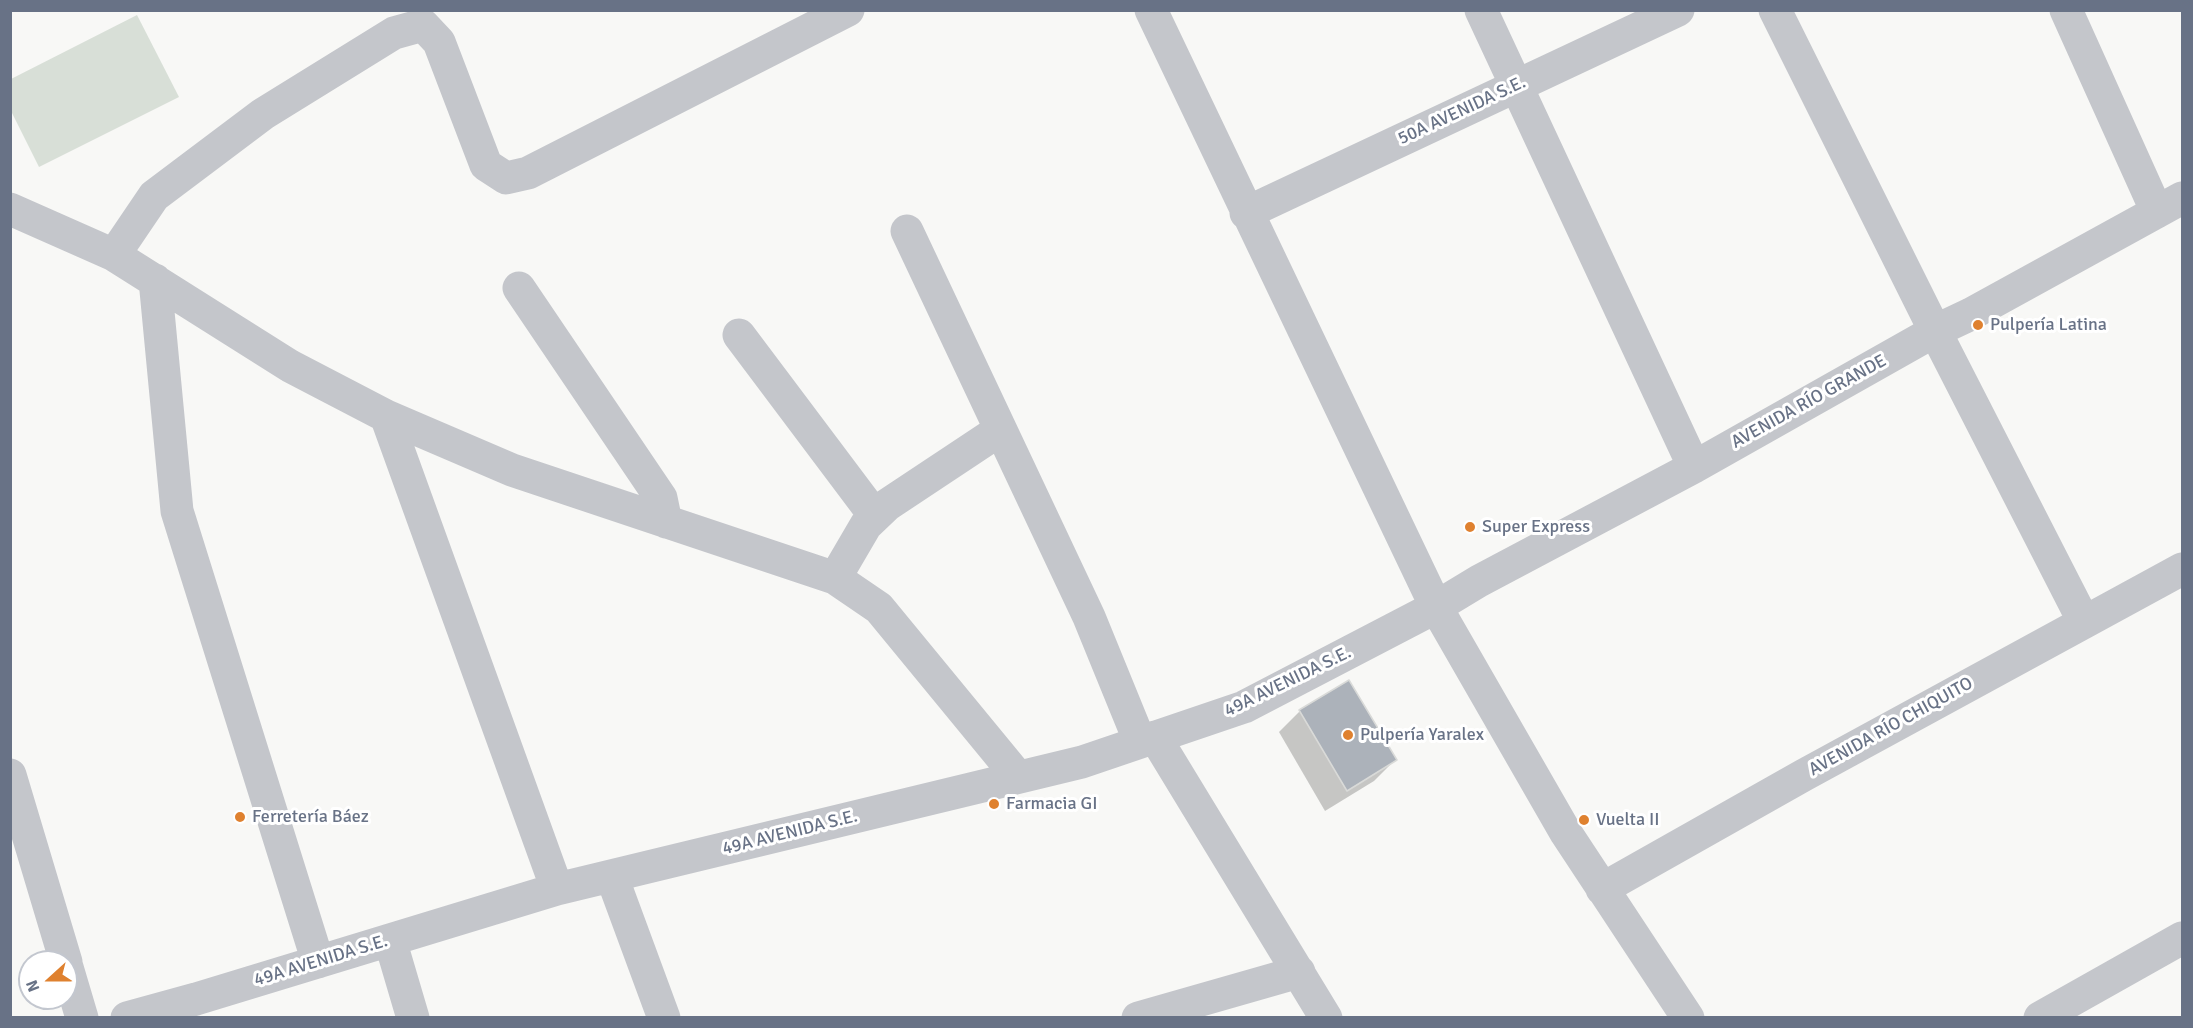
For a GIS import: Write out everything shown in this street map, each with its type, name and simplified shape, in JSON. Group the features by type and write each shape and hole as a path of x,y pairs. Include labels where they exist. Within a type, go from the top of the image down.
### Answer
{"street":[{"path":"114,255 154,196 263,114 394,33 423,25 439,42 486,165 506,178 528,173 848,10"},
{"path":"1151,10 1436,607 1566,833 1688,1017"},
{"path":"1481,10 1694,467"},
{"name":"50A AVENIDA S.E.","path":"1246,213 1678,10"},
{"path":"1775,10 1935,332 2084,622"},
{"path":"2066,10 2170,205"},
{"name":"AVENIDA RÍO GRANDE","path":"1436,607 1479,581 1694,467 1935,332 2170,205"},
{"path":"10,210 114,255 290,366 386,416 512,470 835,578 879,608 1018,777"},
{"path":"907,231 1147,740 1326,1017"},
{"path":"155,280 177,511 318,962"},
{"path":"519,288 661,498 666,522"},
{"path":"739,335 875,516"},
{"path":"386,416 557,889"},
{"path":"835,578 866,525 887,505 1000,430"},
{"name":"AVENIDA RÍO CHIQUITO","path":"1602,889 1804,775 2182,569"},
{"name":"49A AVENIDA S.E.","path":"127,1017 198,1008 318,962 557,889 1082,762 1244,707 1436,607"},
{"path":"10,776 62,950"},
{"path":"612,877 664,1017"},
{"path":"2040,1017 2182,938"},
{"path":"390,940 413,1017"},
{"path":"1138,1017 1299,972"}],"shaded area":[{"path":"137,15 179,97 39,167 11,111 11,79"}],"building":[{"name":"Pulpería Yaralex","path":"1349,680 1397,760 1347,791 1299,710"}],"place":[{"name":"Pulpería Latina","path":"1978,325"},
{"name":"Super Express","path":"1470,527"},
{"name":"Pulpería Yaralex","path":"1348,735"},
{"name":"Farmacia GI","path":"994,804"},
{"name":"Ferretería Báez","path":"240,817"},
{"name":"Vuelta II","path":"1584,820"}]}
